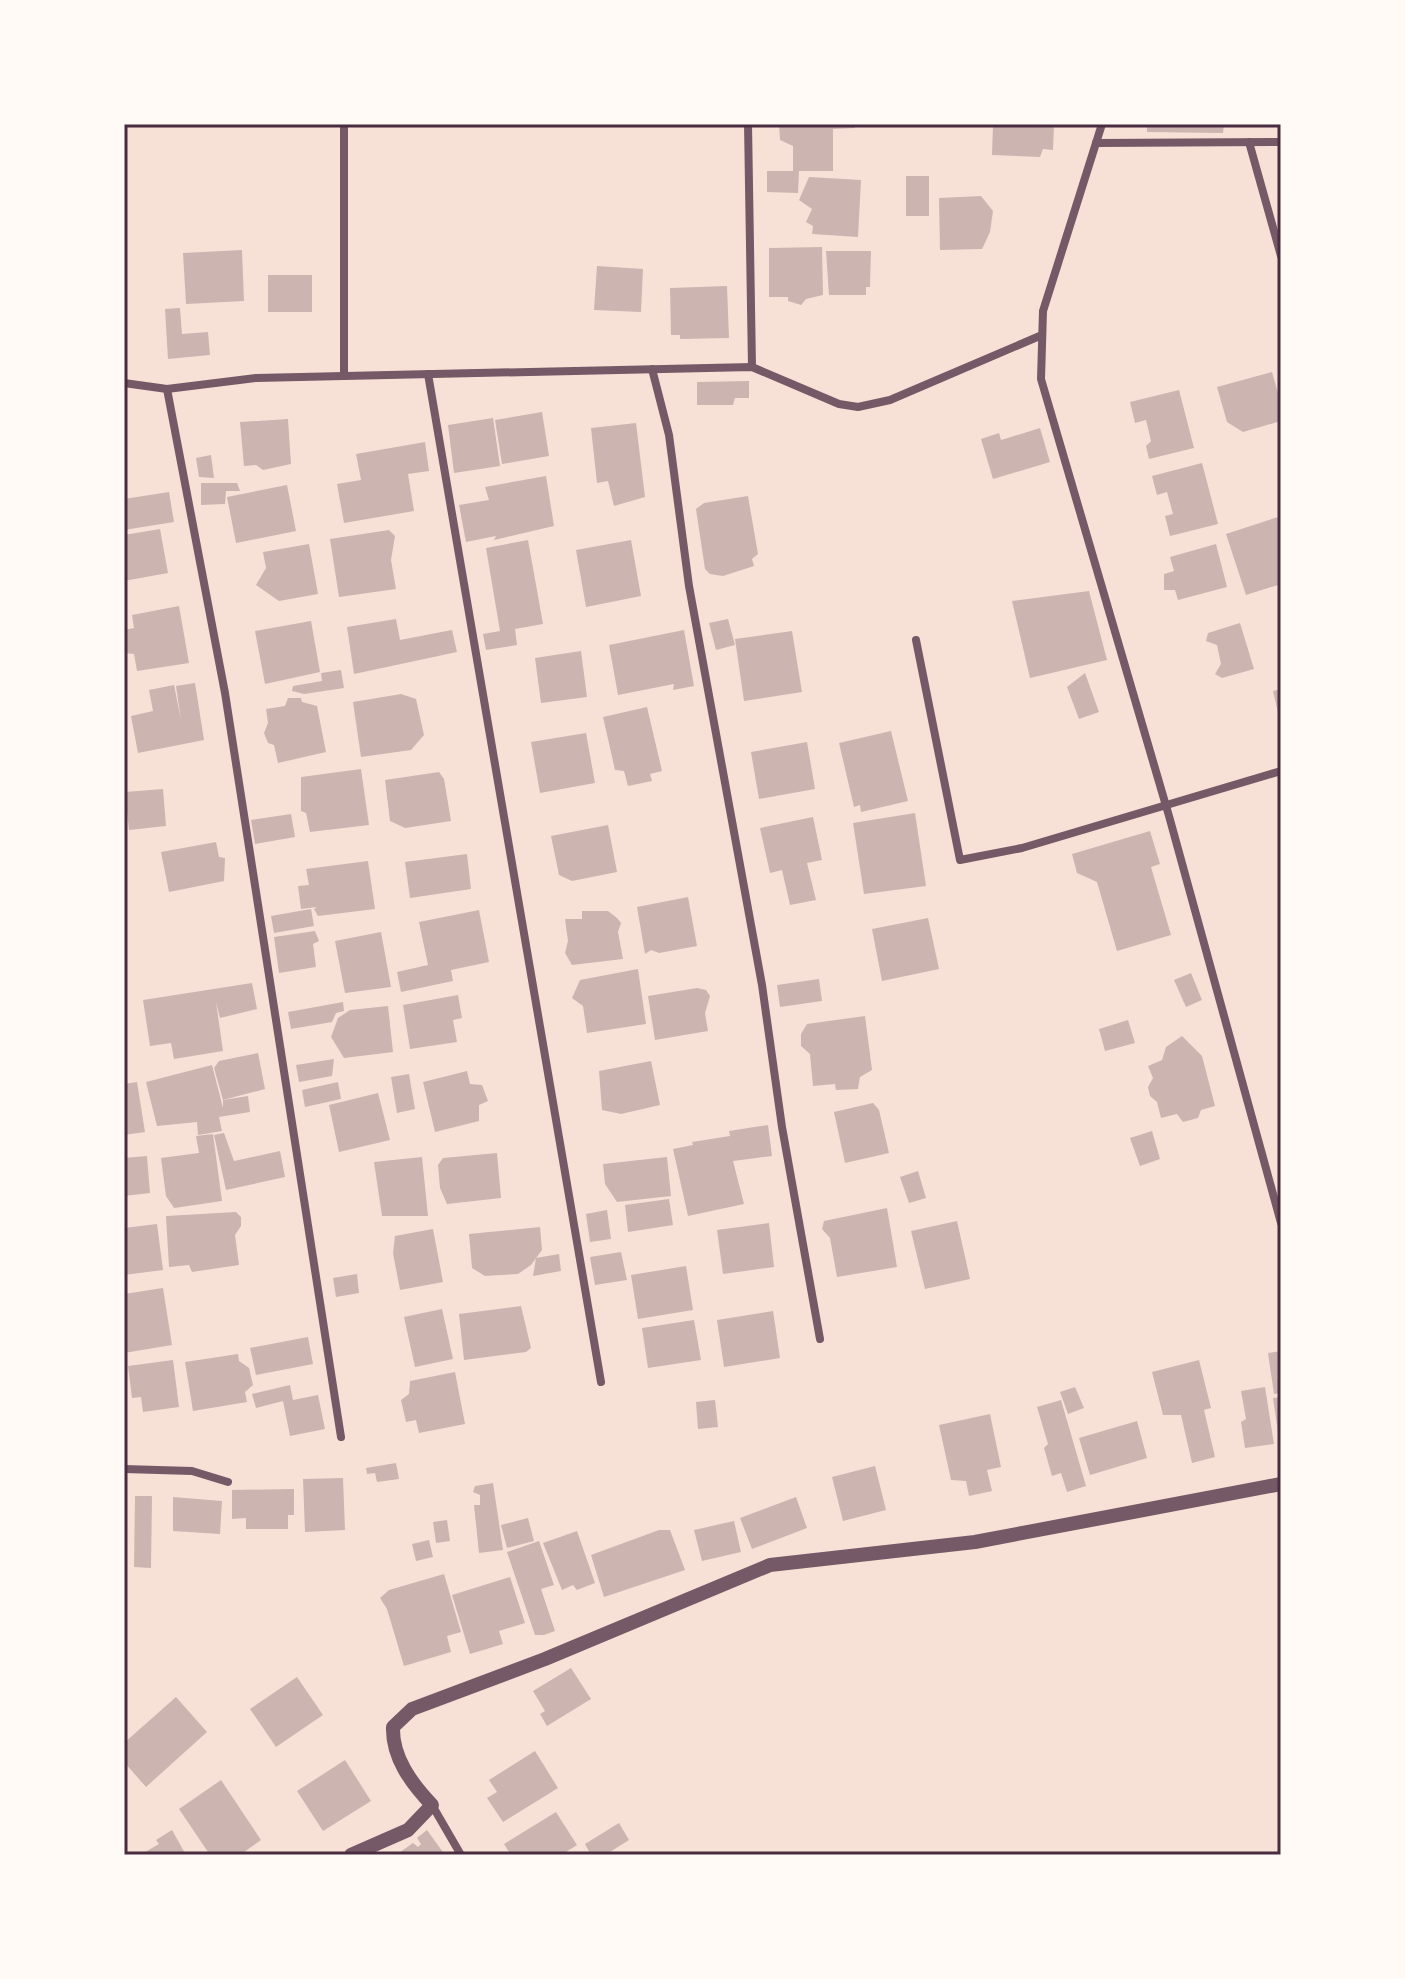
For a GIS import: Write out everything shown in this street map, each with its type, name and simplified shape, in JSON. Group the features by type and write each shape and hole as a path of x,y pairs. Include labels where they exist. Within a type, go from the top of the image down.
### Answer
{"street":[{"path":"344,124 344,376"},
{"path":"748,124 752,367"},
{"path":"1102,124 1043,311 1041,379 1165,805 1281,1223"},
{"path":"1249,142 1281,256"},
{"path":"1096,143 1281,142"},
{"path":"124,383 167,389 256,378 752,367 839,404 858,407 890,400 1042,335"},
{"path":"652,369 669,435 692,601 762,985 782,1127 820,1339"},
{"path":"428,374 601,1382"},
{"path":"167,389 228,708 341,1437"},
{"path":"916,640 960,860 1022,848 1281,771"},
{"path":"124,1469 192,1471 228,1482"},
{"path":"461,1855 432,1805 392,1748 393,1727 412,1709 545,1659 770,1565 975,1542 1281,1484"},
{"path":"351,1855 408,1830 432,1805"}],"building":[{"path":"779,124 855,124 855,128 833,129 833,171 799,171 798,193 767,192 767,171 793,171 793,146 780,140"},
{"path":"993,124 1054,124 1053,150 1043,149 1040,157 992,155"},
{"path":"1147,124 1224,124 1223,133 1147,132"},
{"path":"906,176 929,176 929,216 906,216"},
{"path":"809,177 861,180 858,237 812,234 813,226 806,222 812,209 799,200"},
{"path":"981,196 993,211 990,232 982,249 940,250 939,198"},
{"path":"822,247 823,295 806,299 801,305 788,301 788,297 769,297 769,248"},
{"path":"242,250 244,301 186,304 183,253"},
{"path":"826,251 871,251 870,287 866,287 866,295 829,295"},
{"path":"597,266 643,269 641,312 594,310"},
{"path":"268,275 312,275 312,312 268,312"},
{"path":"727,286 729,338 680,339 680,335 671,335 670,288"},
{"path":"180,308 182,334 208,332 210,355 168,359 165,309"},
{"path":"1272,372 1281,404 1281,421 1243,432 1227,422 1217,387"},
{"path":"749,381 749,398 735,398 733,405 697,405 697,382"},
{"path":"1179,390 1194,448 1149,459 1146,446 1151,441 1146,420 1135,423 1130,402"},
{"path":"542,412 549,456 502,464 495,420"},
{"path":"493,418 500,466 454,473 448,425"},
{"path":"288,419 291,464 263,470 256,465 244,466 240,422"},
{"path":"636,423 645,497 614,506 608,481 597,483 591,428"},
{"path":"1040,428 1050,462 993,479 981,439 999,433 1001,440"},
{"path":"425,442 429,471 408,474 414,511 344,523 337,484 361,480 356,454"},
{"path":"211,455 214,478 199,477 196,458"},
{"path":"1202,463 1218,524 1170,536 1165,516 1173,514 1167,492 1157,495 1152,476"},
{"path":"546,476 554,526 494,540 496,536 466,542 459,505 489,500 485,487"},
{"path":"201,483 237,483 240,491 226,491 225,504 201,505"},
{"path":"287,485 296,531 236,543 227,497"},
{"path":"169,492 174,522 124,530 124,499"},
{"path":"748,496 758,554 752,559 754,566 723,576 710,574 705,569 696,509 704,503"},
{"path":"1278,517 1281,526 1281,584 1246,595 1226,534"},
{"path":"160,529 168,573 124,581 124,535"},
{"path":"389,530 395,536 391,560 396,589 339,597 330,539"},
{"path":"528,540 543,624 515,629 517,645 486,650 483,634 500,631 486,548"},
{"path":"631,540 641,596 586,607 576,550"},
{"path":"309,544 318,594 279,601 256,585 266,568 263,552"},
{"path":"1216,544 1227,587 1178,600 1175,590 1164,590 1164,574 1174,571 1170,557"},
{"path":"1089,591 1107,660 1030,678 1012,601"},
{"path":"179,606 189,663 137,671 134,654 125,653 124,649 124,630 134,628 132,615"},
{"path":"396,619 400,640 452,630 457,652 354,674 347,627"},
{"path":"728,619 735,645 716,650 709,623"},
{"path":"311,621 320,672 265,684 255,631"},
{"path":"1240,623 1254,669 1222,678 1215,674 1221,664 1217,645 1206,641 1208,633"},
{"path":"684,630 694,686 673,690 674,684 618,695 609,645"},
{"path":"792,631 802,692 744,701 735,639"},
{"path":"581,651 587,697 541,703 535,658"},
{"path":"341,670 344,688 304,694 292,691 293,686 322,681 321,673"},
{"path":"1085,673 1099,712 1079,719 1067,687"},
{"path":"195,683 204,740 138,753 131,716 153,711 149,690 174,685 181,720 176,686"},
{"path":"1281,689 1281,721 1280,721 1273,691"},
{"path":"401,694 416,699 424,735 411,750 361,757 353,702"},
{"path":"288,698 301,698 302,702 317,706 326,752 278,763 274,745 268,743 264,733 268,723 266,709 285,706"},
{"path":"647,707 662,771 650,774 652,781 628,786 624,771 615,770 603,717"},
{"path":"891,731 908,801 861,812 860,805 854,807 839,743"},
{"path":"586,733 595,783 540,793 531,742"},
{"path":"807,742 815,789 759,799 751,752"},
{"path":"361,769 369,825 310,832 306,813 301,811 301,777"},
{"path":"439,772 444,779 451,821 405,828 390,821 385,780"},
{"path":"163,789 166,826 129,830 125,792"},
{"path":"915,813 926,886 864,894 853,823"},
{"path":"291,814 295,837 255,844 251,820"},
{"path":"813,817 822,860 807,863 816,900 790,905 782,870 770,873 760,828"},
{"path":"608,825 617,872 572,881 559,875 551,836"},
{"path":"1150,831 1160,864 1151,867 1171,935 1117,951 1097,882 1077,873 1072,854"},
{"path":"216,842 219,857 225,858 224,881 169,892 161,852"},
{"path":"467,854 471,889 410,898 405,862"},
{"path":"368,861 375,909 318,916 314,909 317,907 301,909 298,886 309,885 306,869"},
{"path":"688,897 697,946 659,953 651,950 645,954 637,907"},
{"path":"311,909 314,926 274,933 271,916"},
{"path":"479,910 489,962 451,970 453,981 401,992 397,972 428,965 419,922"},
{"path":"582,911 608,911 617,918 621,923 618,932 623,959 572,965 565,953 568,941 565,919 582,919"},
{"path":"928,918 939,969 882,981 872,929"},
{"path":"315,931 319,941 313,944 316,967 279,973 274,937"},
{"path":"381,932 391,987 345,993 335,941"},
{"path":"638,969 646,1024 587,1033 583,1006 572,998 580,980"},
{"path":"1191,973 1202,1000 1186,1007 1174,980"},
{"path":"819,979 822,1001 780,1007 777,985"},
{"path":"252,983 257,1009 220,1018 216,1002 223,1051 174,1059 171,1043 150,1046 143,1000"},
{"path":"697,988 706,990 710,996 705,1013 708,1031 655,1040 648,996"},
{"path":"458,995 462,1018 453,1020 457,1042 410,1049 403,1005"},
{"path":"343,1002 344,1011 336,1013 332,1022 291,1029 288,1012"},
{"path":"388,1006 393,1052 344,1058 331,1037 338,1018 350,1010"},
{"path":"865,1016 872,1070 860,1077 858,1089 836,1090 835,1084 813,1086 810,1054 801,1046 801,1034 807,1024"},
{"path":"1128,1020 1135,1043 1105,1051 1099,1029"},
{"path":"1182,1036 1202,1056 1215,1106 1201,1110 1198,1118 1183,1122 1177,1114 1161,1118 1157,1102 1150,1096 1148,1087 1153,1078 1148,1066 1162,1060 1166,1047"},
{"path":"258,1053 265,1089 223,1100 214,1068 219,1061"},
{"path":"334,1059 332,1076 299,1082 296,1065"},
{"path":"651,1061 660,1105 621,1114 602,1110 599,1071"},
{"path":"212,1065 223,1108 223,1100 248,1096 250,1112 219,1117 222,1131 198,1135 197,1122 157,1126 146,1082"},
{"path":"467,1071 470,1084 482,1085 488,1101 479,1105 479,1121 435,1132 423,1082"},
{"path":"409,1074 415,1109 397,1113 391,1077"},
{"path":"137,1082 145,1132 124,1135 124,1084"},
{"path":"338,1082 341,1099 305,1107 302,1090"},
{"path":"378,1093 390,1140 339,1152 329,1105"},
{"path":"873,1103 879,1110 889,1153 845,1163 834,1112"},
{"path":"768,1125 772,1156 733,1161 744,1204 688,1216 673,1149 693,1145 692,1142 730,1136 729,1131"},
{"path":"1152,1131 1160,1159 1140,1166 1130,1138"},
{"path":"224,1133 234,1161 280,1151 285,1177 226,1190 214,1135"},
{"path":"213,1134 222,1201 174,1208 166,1196 161,1158 199,1153 196,1136"},
{"path":"497,1153 501,1198 447,1204 440,1188 438,1165 443,1158"},
{"path":"147,1156 150,1193 124,1196 124,1158"},
{"path":"422,1157 428,1216 382,1216 374,1162"},
{"path":"667,1157 671,1196 617,1202 605,1184 603,1164"},
{"path":"918,1171 926,1198 909,1203 900,1177"},
{"path":"669,1199 673,1225 628,1232 625,1205"},
{"path":"887,1208 897,1267 837,1277 830,1238 822,1229 824,1221"},
{"path":"607,1210 611,1239 590,1242 586,1214"},
{"path":"236,1212 241,1217 241,1226 235,1235 239,1265 192,1272 189,1265 169,1267 166,1216"},
{"path":"957,1221 970,1279 925,1289 911,1231"},
{"path":"769,1223 774,1267 723,1274 717,1230"},
{"path":"157,1224 163,1270 124,1275 124,1228"},
{"path":"540,1227 542,1250 531,1265 518,1274 485,1276 472,1268 469,1234"},
{"path":"433,1229 443,1282 400,1290 393,1253 395,1236"},
{"path":"621,1252 627,1280 595,1285 590,1257"},
{"path":"559,1254 561,1271 533,1276 536,1258"},
{"path":"686,1266 693,1310 638,1319 631,1275"},
{"path":"357,1274 359,1293 336,1297 333,1278"},
{"path":"163,1288 172,1345 124,1353 124,1294"},
{"path":"521,1306 531,1348 526,1352 464,1360 459,1314"},
{"path":"442,1309 453,1359 415,1367 404,1317"},
{"path":"773,1311 780,1358 724,1367 717,1320"},
{"path":"694,1320 701,1360 648,1368 642,1328"},
{"path":"308,1337 313,1364 256,1375 250,1348"},
{"path":"1281,1351 1281,1393 1274,1394 1268,1353"},
{"path":"238,1354 239,1361 249,1368 253,1385 245,1392 247,1402 193,1411 185,1362"},
{"path":"173,1360 179,1407 143,1412 141,1397 132,1398 128,1366"},
{"path":"1199,1360 1211,1408 1204,1410 1215,1457 1192,1463 1181,1415 1163,1415 1152,1372"},
{"path":"455,1372 465,1424 419,1433 416,1420 406,1422 401,1400 409,1394 410,1381"},
{"path":"290,1385 293,1400 318,1395 325,1429 290,1436 283,1401 256,1408 252,1394"},
{"path":"1075,1387 1084,1408 1068,1414 1060,1392"},
{"path":"1265,1387 1274,1444 1245,1448 1241,1422 1246,1419 1241,1391"},
{"path":"1281,1397 1281,1439 1279,1439 1273,1398"},
{"path":"715,1400 718,1427 698,1429 696,1402"},
{"path":"1061,1400 1086,1486 1067,1492 1061,1473 1052,1476 1044,1448 1048,1444 1037,1407"},
{"path":"990,1414 1001,1467 987,1470 992,1491 969,1496 966,1481 951,1480 939,1425"},
{"path":"1137,1421 1147,1458 1090,1475 1079,1438"},
{"path":"396,1463 399,1479 377,1482 375,1473 367,1474 366,1468"},
{"path":"875,1466 886,1510 843,1521 832,1477"},
{"path":"343,1478 345,1530 305,1532 303,1479"},
{"path":"493,1483 503,1550 479,1553 474,1505 480,1505 480,1495 473,1492 475,1486"},
{"path":"294,1489 294,1515 288,1515 288,1529 246,1529 246,1518 232,1519 232,1490"},
{"path":"135,1496 152,1496 151,1568 134,1567"},
{"path":"173,1497 222,1501 220,1534 173,1531"},
{"path":"796,1497 807,1528 752,1549 740,1518"},
{"path":"528,1518 534,1541 507,1548 501,1525"},
{"path":"447,1520 450,1541 436,1543 433,1522"},
{"path":"734,1521 741,1552 702,1561 694,1530"},
{"path":"659,1530 670,1530 685,1570 604,1597 591,1555"},
{"path":"577,1531 595,1583 577,1590 573,1585 562,1590 543,1543"},
{"path":"429,1540 433,1557 416,1561 412,1544"},
{"path":"539,1541 554,1585 541,1589 555,1631 544,1635 535,1635 507,1552"},
{"path":"444,1574 461,1632 447,1636 451,1652 404,1666 387,1609 380,1598 389,1590"},
{"path":"510,1577 525,1623 499,1631 503,1644 470,1654 452,1595"},
{"path":"571,1668 591,1699 547,1726 540,1714 545,1711 533,1691"},
{"path":"297,1677 323,1715 276,1747 250,1709"},
{"path":"176,1697 207,1732 146,1787 124,1762 124,1743"},
{"path":"535,1751 558,1788 503,1822 487,1798 497,1792 489,1780"},
{"path":"345,1760 371,1801 323,1831 297,1791"},
{"path":"221,1780 261,1840 240,1855 210,1855 179,1809"},
{"path":"556,1812 577,1845 561,1855 511,1855 504,1844"},
{"path":"619,1823 629,1840 605,1855 591,1855 585,1844"},
{"path":"172,1830 186,1855 140,1855 159,1844 156,1840"},
{"path":"427,1830 445,1855 396,1855 413,1843 418,1847 421,1844 417,1838"}]}
